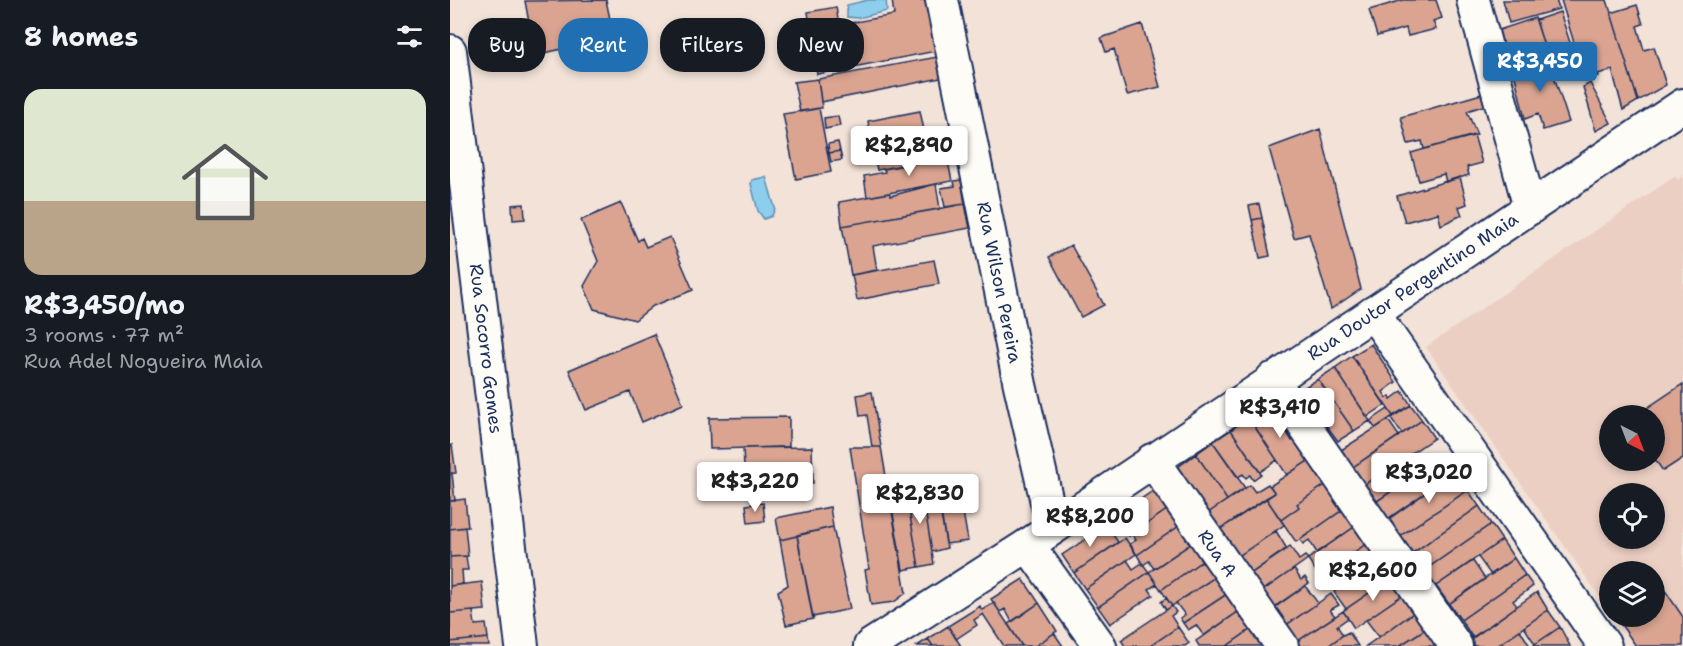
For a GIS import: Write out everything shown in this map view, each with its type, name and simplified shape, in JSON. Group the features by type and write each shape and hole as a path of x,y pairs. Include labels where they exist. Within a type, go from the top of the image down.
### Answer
{"street":[{"name":"Rua Wilson Pereira","path":"942,0 1020,385 1041,536"},
{"path":"1473,0 1530,207"},
{"name":"Rua Socorro Gomes","path":"450,51 522,646"},
{"name":"Rua Doutor Pergentino Maia","path":"870,646 1041,536 1683,105"},
{"path":"1373,313 1605,646"},
{"path":"1272,379 1456,646"},
{"name":"Rua A","path":"1152,460 1282,646"},
{"path":"1041,536 1100,646"}],"shaded area":[{"path":"1683,174 1683,646 1635,646 1621,627 1665,627 1665,561 1599,561 1599,596 1426,347 1675,176 1678,180"}],"water":[{"path":"868,0 886,0 887,11 858,18 847,17 847,5"},
{"path":"766,177 775,208 772,216 764,219 758,211 751,184 752,180"}],"building":[{"path":"606,0 610,18 558,18 558,50 546,53 546,18 528,18 525,1"},
{"path":"892,0 925,0 936,51 864,65 864,20 894,15"},
{"path":"1403,0 1436,0 1442,18 1433,21 1436,29 1408,36 1406,28 1377,36 1369,10"},
{"path":"1503,0 1556,0 1559,9 1509,23"},
{"path":"1561,0 1607,0 1638,101 1623,110 1612,70 1585,79"},
{"path":"1637,5 1643,24 1637,26 1644,50 1654,47 1666,85 1638,101 1611,13"},
{"path":"836,7 838,18 809,18 808,12"},
{"path":"1560,12 1578,67 1553,75 1536,20"},
{"path":"1535,18 1547,55 1527,62 1522,48 1505,54 1499,30"},
{"path":"1142,24 1160,87 1127,95 1114,49 1106,52 1101,38"},
{"path":"1547,55 1569,122 1543,130 1538,114 1525,119 1513,68"},
{"path":"937,57 941,78 821,102 818,79"},
{"path":"818,79 822,108 800,112 794,82"},
{"path":"1590,83 1611,123 1596,131 1583,87"},
{"path":"1485,93 1489,104 1467,111 1477,135 1424,149 1422,141 1408,144 1401,117"},
{"path":"819,108 831,172 796,179 783,114"},
{"path":"920,111 925,135 872,145 868,121"},
{"path":"838,116 840,126 825,129 824,118"},
{"path":"1320,129 1361,289 1331,309 1309,234 1294,238 1269,148"},
{"path":"925,135 929,160 877,170 872,145"},
{"path":"1474,135 1482,163 1467,167 1469,175 1446,182 1444,174 1419,181 1411,153"},
{"path":"838,142 840,151 829,153 828,144"},
{"path":"840,151 842,160 831,162 829,153"},
{"path":"947,157 952,181 867,197 864,176 885,172 884,169"},
{"path":"1460,177 1467,204 1459,207 1462,215 1441,225 1438,213 1405,222 1397,196"},
{"path":"961,180 965,204 945,207 941,188 955,186 954,181"},
{"path":"936,184 940,209 842,226 839,202 890,193 890,196"},
{"path":"621,203 638,241 642,238 646,247 670,237 693,290 653,306 635,320 594,309 584,286 598,261 581,220"},
{"path":"524,204 525,219 513,220 512,205"},
{"path":"965,204 970,228 873,246 877,270 851,275 842,226"},
{"path":"1259,204 1262,218 1252,220 1249,206"},
{"path":"1262,218 1270,256 1260,258 1252,220"},
{"path":"1071,245 1104,305 1081,317 1049,257"},
{"path":"934,260 939,284 857,300 852,275"},
{"path":"654,334 683,404 642,422 630,392 586,410 569,370"},
{"path":"1371,344 1396,382 1383,392 1387,398 1390,396 1391,399 1402,391 1411,405 1393,416 1352,356"},
{"path":"1352,356 1385,405 1367,417 1335,368"},
{"path":"1335,368 1370,421 1354,431 1318,379"},
{"path":"1318,379 1354,431 1338,441 1300,390"},
{"path":"1683,384 1683,458 1665,470 1665,405 1652,405"},
{"path":"872,392 881,447 872,447 867,415 860,416 857,395"},
{"path":"1272,402 1291,430 1287,433 1292,441 1297,438 1311,459 1287,475 1249,418"},
{"path":"1411,405 1422,420 1402,434 1391,418"},
{"path":"1388,409 1393,416 1375,428 1370,421"},
{"path":"789,417 789,447 710,449 709,418"},
{"path":"1248,417 1277,460 1260,472 1231,430"},
{"path":"1388,420 1399,436 1350,469 1338,452"},
{"path":"1422,420 1434,438 1362,486 1350,469"},
{"path":"1231,430 1261,474 1253,480 1250,475 1246,478 1243,474 1238,477 1213,442"},
{"path":"1213,442 1245,488 1227,500 1196,454"},
{"path":"452,445 456,473 450,474 450,446"},
{"path":"812,447 813,483 745,485 743,448"},
{"path":"850,447 881,447 906,593 894,602 871,605 865,570 869,569"},
{"path":"1196,454 1227,500 1205,515 1178,476 1182,473 1178,467"},
{"path":"1445,455 1456,471 1386,521 1374,503"},
{"path":"1404,458 1411,469 1421,462 1425,468 1376,502 1365,484"},
{"path":"1311,459 1328,483 1297,504 1299,507 1281,520 1266,498 1275,493 1270,486"},
{"path":"1456,471 1468,490 1400,536 1389,518"},
{"path":"452,473 455,501 450,501 450,474"},
{"path":"935,476 947,548 932,552 920,478"},
{"path":"904,481 919,567 903,570 890,497 897,496 895,487"},
{"path":"1328,483 1338,498 1334,501 1341,511 1296,542 1281,520 1299,507 1297,504"},
{"path":"1268,484 1275,493 1216,532 1205,515 1250,485 1255,492"},
{"path":"921,485 934,564 919,567 905,487"},
{"path":"1157,488 1171,507 1129,536 1115,517"},
{"path":"1468,490 1479,506 1413,553 1400,536"},
{"path":"960,494 968,541 946,544 938,497"},
{"path":"1266,498 1284,525 1234,559 1216,532"},
{"path":"465,499 468,527 450,529 450,501"},
{"path":"763,503 765,521 748,523 746,505"},
{"path":"1479,506 1491,524 1422,572 1410,555"},
{"path":"830,507 833,527 780,540 776,518"},
{"path":"1171,507 1182,524 1137,555 1130,544 1136,540 1132,534"},
{"path":"1345,508 1357,525 1317,553 1309,540 1303,544 1300,540"},
{"path":"1110,523 1114,529 1111,532 1118,542 1074,573 1062,555"},
{"path":"1182,524 1195,541 1154,569 1149,561 1143,565 1137,555"},
{"path":"1491,524 1502,540 1433,588 1422,572"},
{"path":"1357,525 1369,542 1319,576 1308,559"},
{"path":"465,527 468,556 450,557 450,529"},
{"path":"833,527 850,609 813,617 797,535"},
{"path":"1276,531 1287,549 1246,577 1234,559"},
{"path":"797,536 813,619 786,625 778,591 788,585 780,540"},
{"path":"1125,538 1136,554 1085,589 1074,573"},
{"path":"1502,540 1514,558 1491,575 1478,557"},
{"path":"1195,541 1206,558 1161,590 1149,572"},
{"path":"1369,542 1380,560 1337,590 1325,572"},
{"path":"1290,546 1299,560 1305,556 1308,559 1258,594 1246,577"},
{"path":"466,556 468,570 462,570 463,584 450,586 450,557"},
{"path":"1206,558 1218,575 1172,606 1161,590"},
{"path":"1514,558 1525,575 1461,620 1449,604"},
{"path":"1127,560 1133,569 1142,563 1149,572 1098,607 1085,589"},
{"path":"1380,560 1392,577 1346,609 1334,592"},
{"path":"1473,561 1485,579 1449,604 1436,586"},
{"path":"1294,569 1301,580 1305,577 1309,583 1274,607 1262,591"},
{"path":"1149,572 1157,584 1149,589 1153,595 1110,624 1098,607"},
{"path":"1218,575 1230,592 1183,623 1180,618 1185,615 1176,603"},
{"path":"1525,575 1533,586 1513,601 1517,606 1473,638 1461,620"},
{"path":"1392,577 1404,594 1354,628 1343,611"},
{"path":"1023,579 1039,603 1012,622 1005,609 1000,612 991,599"},
{"path":"482,582 485,610 450,613 450,586"},
{"path":"1305,586 1318,603 1282,628 1270,611"},
{"path":"1665,590 1683,617 1683,646 1636,646 1623,627 1665,627"},
{"path":"1230,592 1242,609 1204,636 1196,625 1188,630 1183,623"},
{"path":"1537,592 1548,610 1497,646 1474,646 1469,640"},
{"path":"1331,594 1339,605 1330,610 1335,616 1293,644 1282,628"},
{"path":"1404,594 1416,611 1379,637 1366,620"},
{"path":"1166,598 1172,606 1166,610 1161,602"},
{"path":"994,603 1022,646 1004,646 983,614 974,620 977,625 956,639 948,626 980,606 982,610"},
{"path":"1039,603 1057,631 1035,646 1022,646 1008,624"},
{"path":"1172,606 1176,612 1171,616 1178,627 1150,646 1125,646 1121,640"},
{"path":"1242,609 1254,627 1227,646 1199,646 1196,641"},
{"path":"1548,610 1560,627 1535,644 1524,627"},
{"path":"473,611 475,625 486,624 488,638 450,642 450,613"},
{"path":"1343,611 1348,618 1337,626 1343,635 1328,646 1295,646 1293,644"},
{"path":"1416,611 1427,628 1399,646 1366,646"},
{"path":"948,626 961,646 933,646 928,639"},
{"path":"1178,627 1189,643 1185,646 1150,646"},
{"path":"1254,627 1263,646 1227,646"},
{"path":"1560,627 1570,646 1533,646 1535,644"},
{"path":"1427,628 1438,646 1399,646"},
{"path":"1520,630 1530,646 1497,646"},
{"path":"1349,632 1358,646 1328,646 1343,635"},
{"path":"1053,634 1063,646 1035,646"},
{"path":"488,638 489,646 450,646 450,642"},
{"path":"928,639 933,646 917,646"}]}
